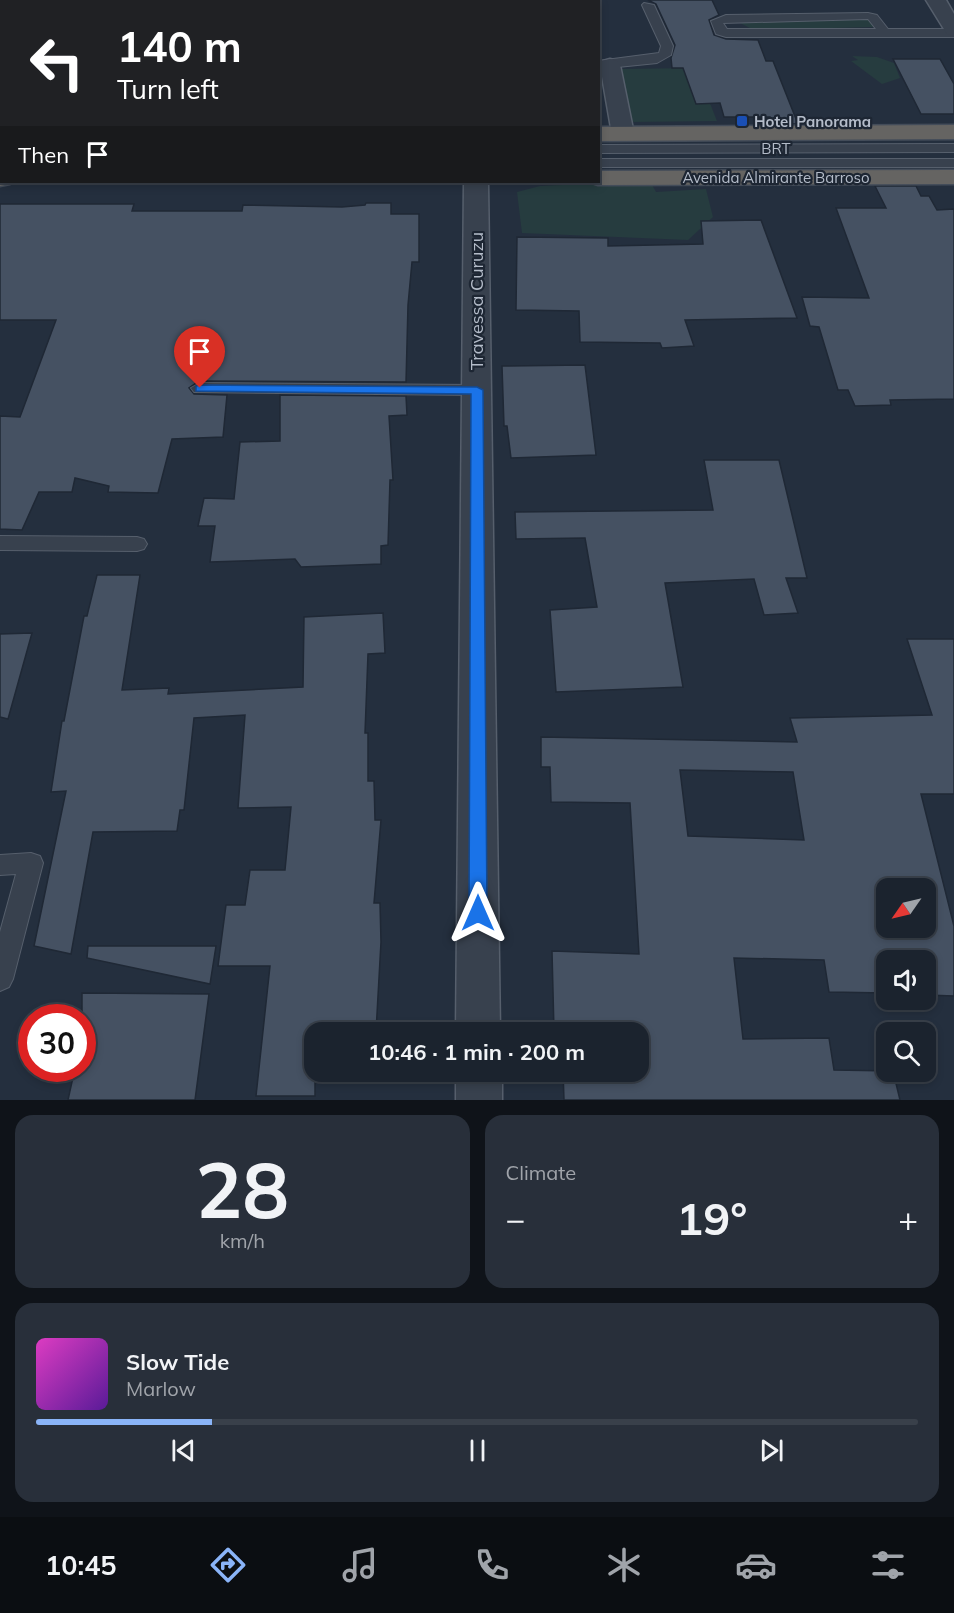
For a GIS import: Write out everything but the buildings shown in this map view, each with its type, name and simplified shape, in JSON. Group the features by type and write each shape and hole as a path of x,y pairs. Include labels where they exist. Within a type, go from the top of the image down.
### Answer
{"highway":[{"path":"600,134 954,132"},
{"name":"Avenida Almirante Barroso","path":"600,178 954,177"}],"street":[{"path":"936,0 954,31"},
{"path":"604,65 622,134"},
{"name":"Travessa Curuzu","path":"476,183 478,1022"},
{"path":"478,1082 479,1100"}],"lane":[{"path":"604,65 657,59 665,55 667,46 648,5"},
{"path":"884,32 873,17 868,16 717,21 720,31 726,33 884,32 954,31"},
{"name":"BRT","path":"600,149 954,148"},
{"name":"BRT","path":"600,163 954,162"},
{"path":"200,388 477,390"},
{"path":"0,543 137,544"},
{"path":"0,866 31,863 0,979"}],"green space":[{"path":"870,19 874,27 754,30 738,22 746,20"},
{"path":"852,56 877,57 894,63 900,78 882,84 851,61 858,60"},
{"path":"696,68 717,121 627,122 619,69"},
{"path":"650,181 656,192 706,189 713,217 688,240 522,233 517,192 540,186"}],"place":[{"name":"Hotel Panorama","path":"742,121"}],"route":[{"path":"200,388 477,390 478,913"}]}
